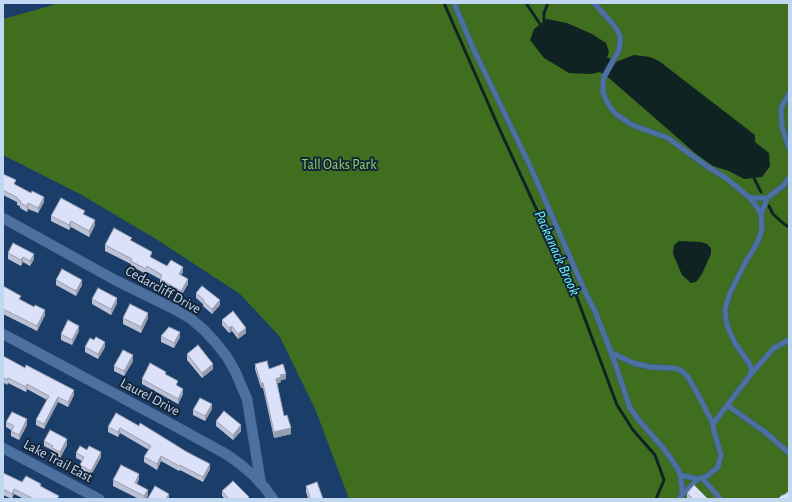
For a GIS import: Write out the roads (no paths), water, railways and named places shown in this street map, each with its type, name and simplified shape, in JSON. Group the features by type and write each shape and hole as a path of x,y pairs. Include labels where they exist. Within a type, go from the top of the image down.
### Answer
{"street":[{"name":"Cedarcliff Drive","path":"3,218 115,280 176,310 191,319 216,343 227,357 235,371 247,399 261,484"},
{"name":"Laurel Drive","path":"3,334 226,454 253,475 273,499"},
{"name":"Lake Trail East","path":"3,448 99,499"}],"lane":[{"path":"454,3 473,48 531,168 595,311 612,353 630,408 636,418 664,449 675,464 680,475 682,486 681,497"},
{"path":"594,3 612,23 620,36 619,50 604,77 603,92 608,104 616,114 629,123 668,138 726,178 750,198 761,215"},
{"path":"789,94 782,106 781,119 789,148"},
{"path":"751,374 749,363 736,343 728,326 725,309 730,293 758,239 762,228 761,215 767,198 783,186 789,178"},
{"path":"750,198 767,198"},
{"path":"713,424 751,374 774,348 789,340"},
{"path":"612,353 633,363 678,369 683,372 688,377 713,424 721,455 718,467 700,479 681,497"},
{"path":"727,405 765,432 789,453"},
{"path":"680,475 700,479 720,499"}],"waterway":[{"name":"Packanack Brook","path":"444,3 499,128 576,295 617,405 633,430 655,455 664,480 656,499"},
{"path":"526,3 540,24"},
{"path":"544,21 544,13 548,3"},
{"path":"754,178 761,192"},
{"path":"769,206 773,214 789,227"}],"park label":[{"name":"Tall Oaks Park","path":"339,165"}]}
